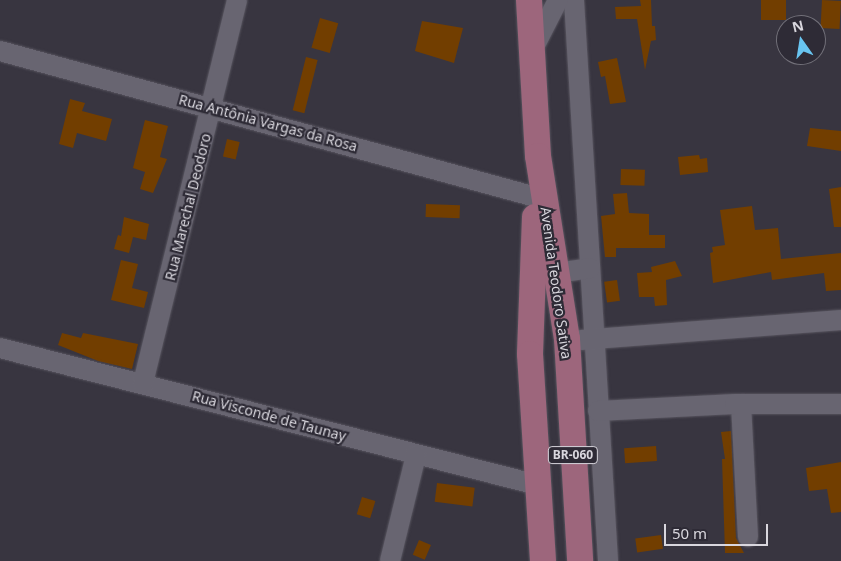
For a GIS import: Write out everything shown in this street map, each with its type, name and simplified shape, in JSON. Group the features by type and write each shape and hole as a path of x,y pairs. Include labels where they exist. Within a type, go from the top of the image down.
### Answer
{"main road":[{"name":"Avenida Teodoro Sativa","path":"529,0 538,156 567,344 580,561"},
{"name":"Avenida Teodoro Sativa","path":"538,156 530,354 543,561"},
{"path":"530,354 544,343 567,344"}],"street":[{"name":"Rua Marechal Deodoro","path":"143,384 213,108 237,0"},
{"path":"532,51 558,0"},
{"path":"574,0 608,561"},
{"name":"Rua Antônia Vargas da Rosa","path":"0,51 536,197"},
{"path":"556,273 590,268"},
{"path":"567,344 595,340 841,320"},
{"name":"Rua Visconde de Taunay","path":"0,348 538,485"},
{"path":"598,411 741,404 841,404"},
{"path":"741,404 748,537"},
{"path":"390,561 416,455"}],"building":[{"path":"640,0 651,0 652,26 655,26 656,40 651,41 645,70 637,19 616,19 615,7 641,6"},
{"path":"761,0 786,0 786,15 776,15 776,20 761,20"},
{"path":"822,0 841,1 840,29 826,28 826,15 821,15"},
{"path":"320,18 338,23 330,53 311,48"},
{"path":"422,21 463,28 454,63 415,51"},
{"path":"306,57 318,60 304,113 293,110"},
{"path":"617,58 626,102 610,104 605,76 601,77 598,62"},
{"path":"70,99 85,103 82,111 112,119 106,141 77,133 73,148 59,144"},
{"path":"145,120 168,126 160,157 167,159 153,193 140,189 145,172 133,168"},
{"path":"810,128 841,131 841,151 807,146"},
{"path":"227,139 240,142 236,159 223,157"},
{"path":"699,155 700,159 707,158 708,172 680,175 678,157"},
{"path":"621,169 645,170 644,186 620,185"},
{"path":"841,187 841,227 834,227 829,189"},
{"path":"627,193 629,213 649,214 649,235 665,235 665,248 616,248 616,257 605,257 601,216 615,214 613,194"},
{"path":"426,204 460,205 460,218 426,217"},
{"path":"752,206 755,230 778,228 781,259 841,253 841,290 826,291 824,273 772,280 771,272 713,283 710,253 713,252 712,247 725,245 720,210"},
{"path":"124,217 149,224 146,240 133,237 129,253 114,249 118,235 121,236"},
{"path":"121,260 138,264 132,288 148,292 144,308 111,300"},
{"path":"675,261 682,276 666,280 667,305 655,306 654,297 639,297 637,273 652,272 651,267"},
{"path":"617,280 620,301 607,303 604,282"},
{"path":"62,333 81,338 83,333 138,344 132,369 98,361 58,345"},
{"path":"731,431 736,538 744,553 725,553 722,459 725,459 721,432"},
{"path":"656,446 657,461 625,463 624,448"},
{"path":"841,462 841,512 831,513 827,489 809,491 806,468"},
{"path":"437,483 475,488 472,506 435,502"},
{"path":"362,497 375,501 370,518 357,514"},
{"path":"661,535 663,549 637,552 635,539"},
{"path":"419,540 431,545 425,560 413,555"}]}
